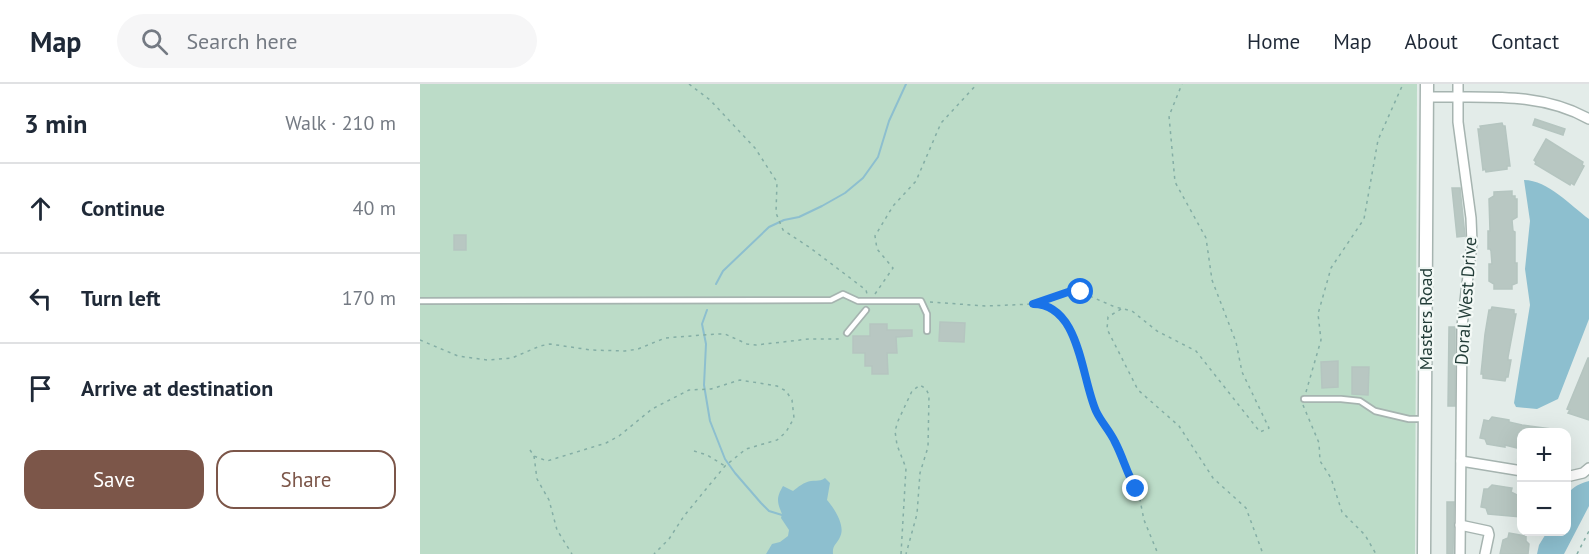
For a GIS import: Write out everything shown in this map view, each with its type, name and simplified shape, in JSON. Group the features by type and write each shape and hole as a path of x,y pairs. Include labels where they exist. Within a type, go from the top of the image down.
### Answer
{"street":[{"name":"Masters Road","path":"1424,554 1428,84"},
{"name":"Doral West Drive","path":"1458,84 1458,128 1471,218 1472,243 1462,326 1460,554"},
{"path":"1427,97 1532,99 1561,106 1589,119"},
{"path":"1461,461 1517,470"},
{"path":"1571,475 1588,469"},
{"path":"1460,525 1488,531 1485,554"}],"lane":[{"path":"420,301 831,300 843,294 858,301 921,301 927,314 927,331"},
{"path":"847,333 866,310"},
{"path":"1304,399 1360,401 1375,411 1425,419"}],"path":[{"path":"689,84 710,100 755,148 777,182 776,213 783,230 866,290 869,301"},
{"path":"869,301 893,268 878,249 875,236 893,206 916,181 941,123 977,84"},
{"path":"1033,304 1078,291 1132,311 1157,331 1196,351 1260,432 1269,428 1242,372 1236,342 1212,280 1206,238 1175,182 1169,116 1182,84"},
{"path":"1376,554 1365,535 1342,512 1331,478 1320,461 1319,443 1302,407 1321,340 1318,314 1331,268 1364,219 1377,140 1403,84"},
{"path":"921,301 978,306 1046,305 1063,317 1072,332 1099,417 1114,440 1139,495 1144,520 1158,554"},
{"path":"1122,308 1108,317 1107,328 1138,390 1179,426 1213,478 1246,508 1263,554"},
{"path":"420,340 458,356 498,360 512,358 550,344 591,350 625,351 638,349 665,338 725,334 756,345 809,339 838,339 847,333"},
{"path":"534,456 542,460 555,460 606,443 619,436 663,402 683,392 709,389 736,380 781,387 788,393 792,402 794,417 785,434 777,440 746,449 730,462 684,516 669,539 654,554"},
{"path":"901,554 906,468 897,445 895,431 912,391 920,385 929,395 928,447 920,473 917,514 906,554"},
{"path":"530,450 534,456 537,479 549,500 558,530 572,554"},
{"path":"694,451 707,455 726,466"},
{"path":"1577,554 1589,531"}],"green space":[{"path":"420,84 1417,84 1415,554 420,554"}],"water":[{"path":"1524,180 1542,184 1589,219 1589,319 1558,399 1537,409 1516,407 1514,403 1530,305 1525,269 1530,221"},
{"path":"825,478 830,483 827,500 836,512 841,528 833,554 766,554 772,544 788,536 789,530 781,518 778,503 783,486 793,491 806,482"},
{"path":"1589,481 1589,506 1564,554 1537,554 1545,536 1571,536 1571,492 1579,484"}],"building":[{"path":"1535,119 1565,129 1563,135 1533,125"},
{"path":"1502,123 1505,126 1510,166 1507,166 1507,169 1486,172 1485,169 1483,170 1478,129 1481,129 1480,126"},
{"path":"1546,139 1583,162 1584,166 1574,185 1571,183 1570,185 1535,164 1534,160"},
{"path":"1452,188 1460,188 1465,236 1457,237"},
{"path":"1512,191 1512,196 1517,199 1517,217 1512,220 1515,232 1517,283 1512,285 1512,289 1494,289 1494,284 1489,281 1489,264 1492,264 1491,251 1488,249 1489,199 1494,196 1494,192"},
{"path":"454,235 466,235 466,250 454,250"},
{"path":"1492,307 1514,310 1516,314 1508,357 1508,360 1511,360 1505,381 1483,378 1481,374 1485,334 1489,310"},
{"path":"940,322 965,323 964,342 939,341"},
{"path":"870,324 887,324 887,330 912,330 912,336 896,337 897,353 887,353 888,374 872,374 872,366 865,366 865,353 853,353 853,336 870,336"},
{"path":"1449,327 1455,327 1455,406 1448,406"},
{"path":"1588,358 1589,420 1568,413 1570,410 1567,409"},
{"path":"1338,361 1338,387 1322,388 1321,362"},
{"path":"1352,367 1369,367 1368,395 1352,394"},
{"path":"1492,417 1544,428 1517,428 1517,448 1505,445 1505,447 1487,444 1485,439 1480,438 1484,420 1489,421"},
{"path":"1492,485 1512,488 1511,492 1517,495 1517,517 1488,514 1486,508 1481,507 1484,489"},
{"path":"1447,502 1454,502 1453,554 1447,554"},
{"path":"1509,533 1526,536 1529,544 1528,554 1500,554 1503,540 1508,538"}],"waterway":[{"path":"716,284 723,271 769,227 822,206 845,193 863,178 878,157 889,121 906,84"},
{"path":"707,310 702,324 706,344 704,385 710,421 725,459 735,473 769,511 782,515"}],"route":[{"path":"1081,292 1071,291 1045,302 1033,304 1053,308 1063,317 1072,332 1096,412 1119,449 1136,489"}]}
